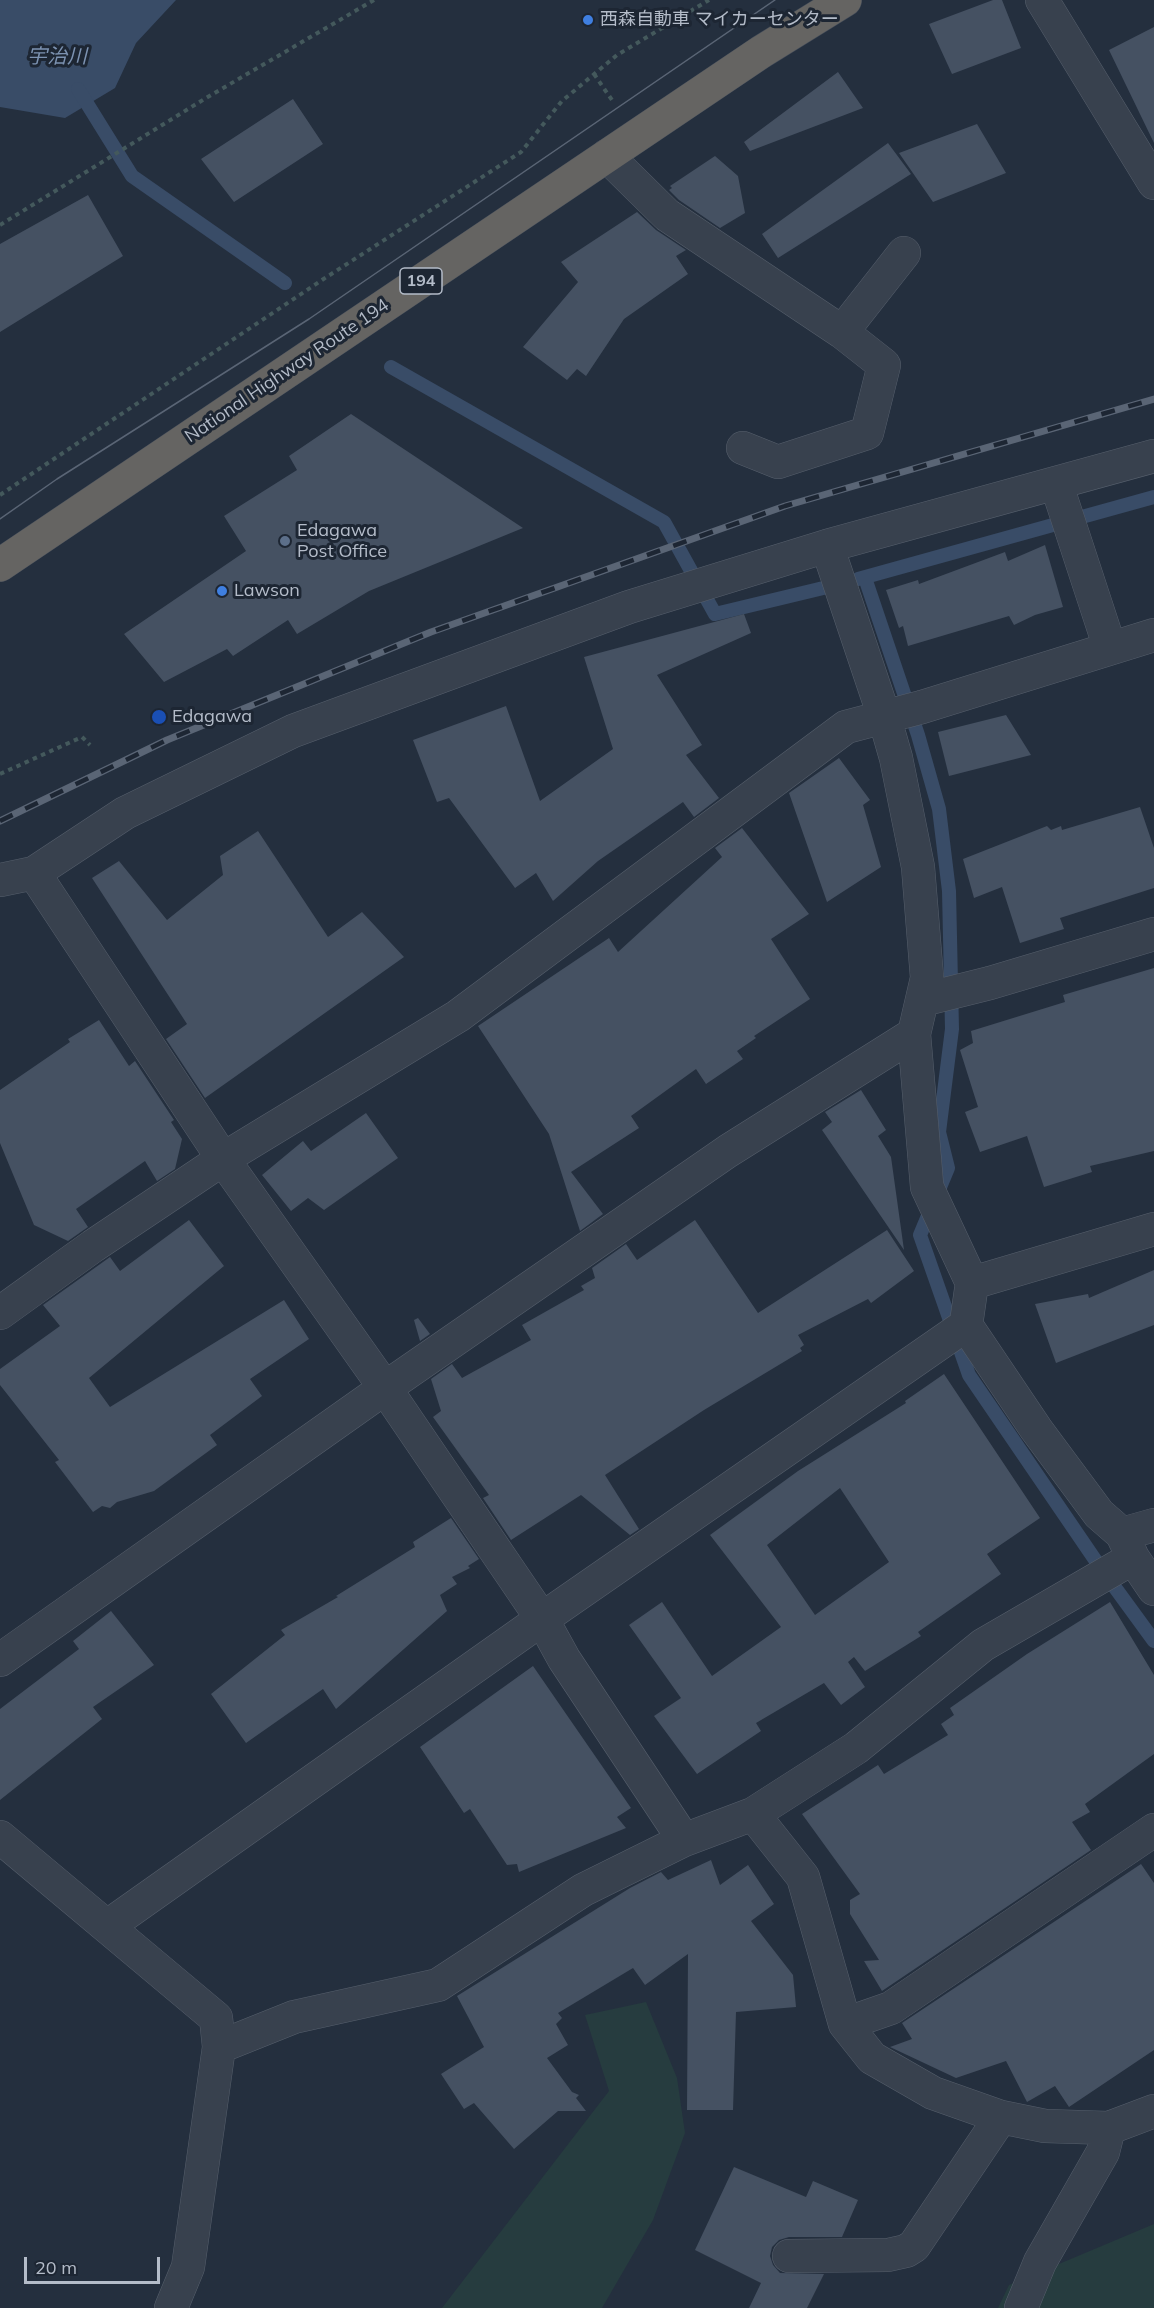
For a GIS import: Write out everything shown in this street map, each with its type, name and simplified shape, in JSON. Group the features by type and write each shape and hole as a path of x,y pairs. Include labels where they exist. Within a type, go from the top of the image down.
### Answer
{"highway":[{"name":"National Highway Route 194","path":"0,565 607,156 845,0"}],"street":[{"path":"1042,0 1154,183"},
{"path":"607,156 667,215 842,333 884,365 867,433 778,462 743,448"},
{"path":"842,333 904,253"},
{"path":"0,880 34,873 125,813 293,731 618,612 718,579 831,556 1059,493 1154,456"},
{"path":"1059,493 1110,648"},
{"path":"831,556 896,758 918,867 927,978 914,1034 927,1187 972,1283 966,1325 1099,1514 1127,1546 1154,1589"},
{"path":"0,1313 93,1246 223,1159 458,1016 846,727 922,707 1154,635"},
{"path":"34,873 223,1159 385,1388 542,1619 564,1659 684,1840"},
{"path":"922,1000 990,983 1154,934"},
{"path":"0,1660 385,1388 728,1152 914,1034"},
{"path":"972,1283 1154,1229"},
{"path":"108,1926 542,1619 966,1325"},
{"path":"219,2047 294,2018 438,1985 583,1890 684,1840 753,1814 856,1748 983,1645 1154,1525"},
{"path":"753,1814 803,1876 845,2024 872,2058 933,2093 1001,2117 1045,2126 1109,2128 1154,2111"},
{"path":"845,2024 891,2008 1154,1830"},
{"path":"0,1837 216,2018 219,2047 189,2266 171,2308"},
{"path":"789,2256 888,2255 906,2252 914,2246 1001,2117"},
{"path":"1022,2308 1040,2262 1103,2152 1109,2128"}],"path":[{"path":"0,225 374,0"},
{"path":"0,495 322,280 521,152 562,100 617,55 709,0"},
{"path":"0,774 82,737 90,745"}],"green space":[{"path":"646,2002 677,2078 685,2133 653,2220 602,2308 442,2308 609,2091 585,2015"},
{"path":"1154,2224 1154,2308 998,2308 1009,2285"}],"water":[{"name":"宇治川","path":"0,0 176,0 136,43 115,88 65,118 0,107"}],"building":[{"path":"993,0 1002,0 1021,48 952,74 929,24"},
{"path":"1154,27 1154,143 1109,50"},
{"path":"838,72 863,108 750,151 744,142"},
{"path":"293,99 323,144 234,202 201,159"},
{"path":"977,124 1006,173 933,202 899,153"},
{"path":"888,143 911,174 778,258 762,234"},
{"path":"715,156 738,176 745,213 720,228 679,200 669,190 672,188 670,186"},
{"path":"88,195 123,256 0,332 0,244"},
{"path":"637,212 656,230 686,250 676,256 688,274 624,319 586,376 577,369 567,380 523,347 578,282 561,262"},
{"path":"351,414 523,528 369,591 297,634 288,620 233,656 227,649 164,682 124,634 246,551 224,516 297,470 289,456"},
{"path":"1045,545 1063,607 1035,615 1014,625 1009,616 908,646 903,626 899,628 886,590 918,580 919,584 1005,552 1008,561"},
{"path":"744,614 751,633 657,675 702,745 686,755 719,798 694,817 683,802 598,861 553,901 536,873 515,888 449,798 437,802 413,740 506,706 540,801 613,749 584,657"},
{"path":"1006,715 1031,755 949,776 938,732"},
{"path":"839,758 870,800 863,805 881,867 827,902 789,793"},
{"path":"1140,807 1154,848 1154,888 1060,918 1064,929 1020,943 1002,887 974,898 963,859 1047,826 1051,830 1061,826 1062,830"},
{"path":"742,828 809,914 771,939 810,999 754,1036 756,1038 737,1051 743,1059 706,1084 696,1069 631,1116 639,1128 571,1172 603,1214 580,1231 549,1134 478,1026 609,938 618,952 722,857 715,848"},
{"path":"258,831 328,937 362,912 404,957 205,1098 166,1039 187,1024 92,878 119,861 167,920 223,875 220,856"},
{"path":"1154,968 1154,1151 1090,1166 1092,1172 1044,1187 1027,1136 980,1152 965,1112 978,1107 960,1050 973,1043 971,1031 1065,1002 1063,995"},
{"path":"99,1020 129,1066 135,1061 174,1120 171,1122 182,1139 175,1169 157,1181 145,1161 76,1209 88,1227 68,1241 34,1225 0,1143 0,1090 70,1042 68,1039"},
{"path":"861,1090 886,1130 878,1136 891,1157 904,1250 822,1130 832,1122 825,1112"},
{"path":"366,1113 398,1158 324,1210 308,1198 291,1211 262,1175 303,1141 311,1151"},
{"path":"189,1220 224,1266 89,1378 110,1407 284,1300 309,1339 250,1379 262,1396 210,1435 217,1445 154,1491 117,1502 110,1508 102,1506 93,1512 55,1462 59,1460 0,1385 0,1369 60,1326 43,1305 110,1257 120,1271"},
{"path":"695,1220 758,1313 887,1230 914,1271 871,1303 868,1299 798,1335 804,1345 800,1348 802,1351 704,1410 605,1475 639,1529 630,1535 581,1495 511,1540 483,1498 489,1495 433,1417 441,1411 431,1379 452,1364 462,1378 531,1340 522,1325 584,1290 581,1286 595,1278 592,1268 626,1244 637,1260"},
{"path":"1154,1270 1154,1325 1056,1363 1035,1304 1088,1294 1089,1298"},
{"path":"418,1318 430,1334 420,1341 414,1320"},
{"path":"944,1374 1040,1518 987,1554 1001,1574 918,1632 921,1636 865,1671 854,1657 848,1662 865,1687 841,1705 824,1683 756,1723 761,1731 697,1774 654,1716 681,1698 629,1625 662,1602 712,1676 781,1627 710,1535 798,1471 906,1403 905,1401","holes":["840,1488 889,1562 815,1615 767,1545"]},
{"path":"451,1518 479,1559 468,1566 470,1568 452,1577 457,1584 440,1595 447,1611 336,1709 323,1689 246,1743 211,1694 285,1635 281,1630 338,1597 336,1596 415,1547 413,1542"},
{"path":"1110,1602 1154,1675 1154,1754 1085,1804 1090,1812 1072,1822 1091,1850 882,1991 864,1961 879,1960 850,1914 850,1900 860,1894 802,1814 878,1765 884,1774 948,1735 941,1724 954,1715 950,1708 1027,1654"},
{"path":"111,1611 154,1665 93,1707 102,1719 0,1800 0,1709 79,1649 73,1641"},
{"path":"533,1666 631,1808 617,1817 626,1828 519,1872 517,1864 507,1865 470,1809 464,1813 420,1747"},
{"path":"711,1860 720,1885 748,1865 774,1904 751,1921 793,1975 796,2007 736,2012 733,2110 687,2110 688,1954 645,1985 633,1968 558,2013 562,2018 556,2024 568,2045 547,2058 572,2092 579,2095 576,2098 586,2111 558,2111 514,2149 474,2103 464,2109 441,2074 484,2047 457,1996 630,1888 661,1872 668,1880"},
{"path":"1141,1864 1154,1883 1154,2050 1069,2107 1055,2086 1027,2102 1006,2061 956,2078 890,2047 912,2039 902,2023"},
{"path":"734,2167 806,2197 813,2181 858,2200 842,2237 789,2237 779,2240 772,2247 770,2256 773,2265 780,2273 824,2274 807,2308 749,2308 761,2283 695,2250"}],"waterway":[{"path":"78,89 132,176 285,283"},
{"path":"391,367 664,522 715,614 840,584"},
{"path":"858,579 1154,497"},
{"path":"865,578 918,735 939,809 949,891 952,1029 939,1132 948,1168 920,1235 969,1375 1100,1567 1154,1641"}],"tram line":[{"path":"0,519 57,479 309,319 775,0"}],"railway":[{"path":"0,821 167,740 431,632 785,506 1154,399"}],"place":[{"name":"西森自動車 マイカーセンター","path":"588,20"},
{"name":"Edagawa Post Office","path":"285,541"},
{"name":"Lawson","path":"222,591"},
{"name":"Edagawa","path":"159,717"}]}
